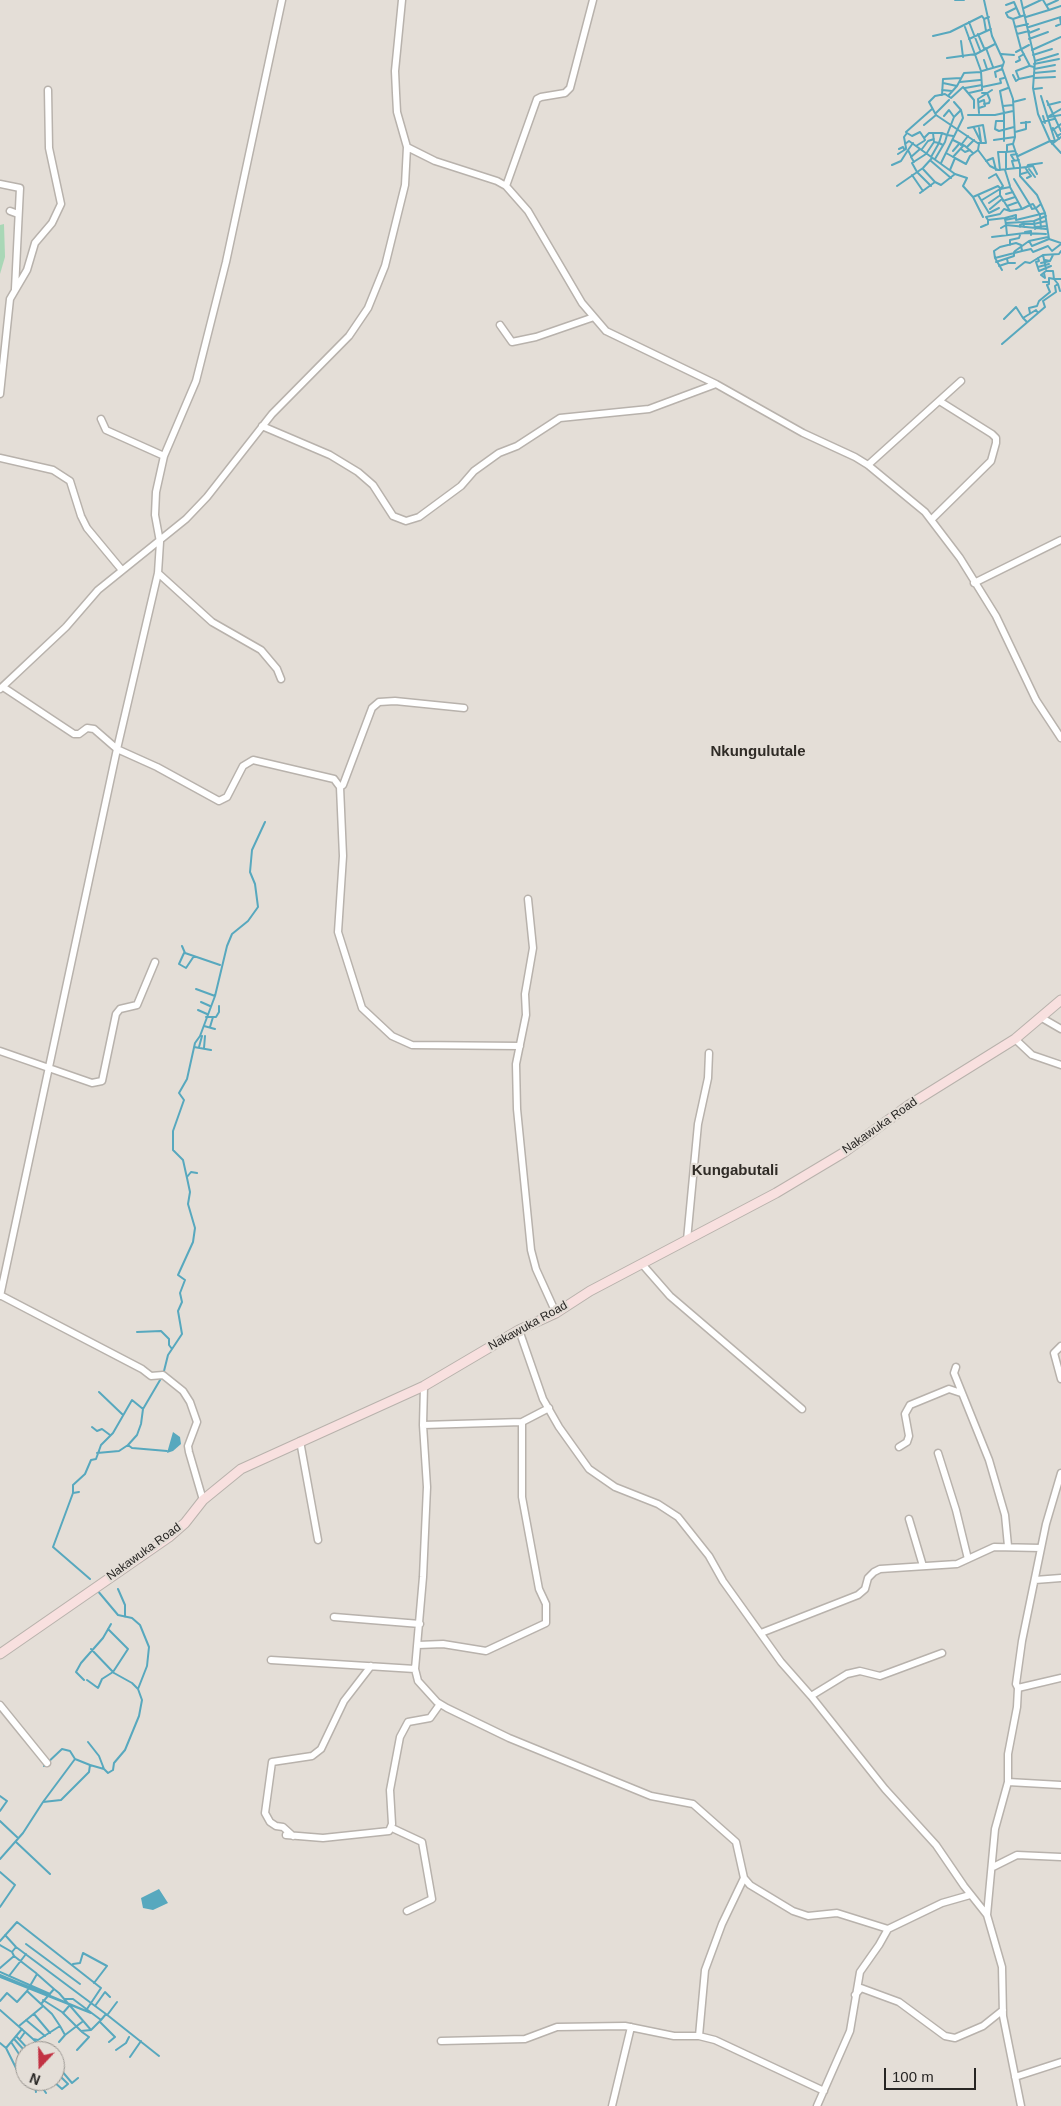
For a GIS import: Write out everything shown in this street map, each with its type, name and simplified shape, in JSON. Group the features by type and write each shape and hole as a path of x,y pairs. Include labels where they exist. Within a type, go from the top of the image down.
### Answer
{"main road":[{"name":"Nakawuka Road","path":"0,1654 26,1634 170,1537 185,1523 203,1500 241,1469 424,1386 519,1330 556,1313 590,1291 776,1193 843,1153 909,1105 1015,1039 1061,1000"}],"street":[{"path":"203,1500 188,1446 197,1422 190,1402 183,1391 163,1375 151,1376 142,1369 0,1295 50,1068 116,749 158,573 160,542 155,515 155,500 164,456 196,382 226,262 282,0"},
{"path":"402,0 395,71 397,112 407,147 405,185 401,209 385,266 371,301 350,336 262,426 207,497 186,519 160,542 121,569 98,590 66,626 1,688 74,734 79,734 87,728 94,729 116,749 157,767 219,801 227,798 243,766 254,760 334,779 340,786 343,856 338,932 362,1008 392,1036 412,1045 520,1046"},
{"path":"506,186 537,100 541,96 565,93 570,88 593,0"},
{"path":"0,394 6,322 10,300 27,270 35,243 52,223 62,204 49,148 48,90"},
{"path":"407,147 435,161 497,181 506,186 528,211 582,303 594,318 614,337 716,384 803,433 868,465 932,519 960,558 996,616 1036,700 1061,738"},
{"path":"0,184 20,188 15,291"},
{"path":"10,211 18,214"},
{"path":"500,325 512,342 536,337 594,318"},
{"path":"868,465 880,452 940,402 961,381"},
{"path":"262,426 330,455 358,472 373,486 393,516 406,521 419,517 461,486 474,471 499,453 517,446 560,418 649,409 716,384"},
{"path":"932,519 991,461 996,444 996,438 992,434 940,402"},
{"path":"101,420 106,430 164,456"},
{"path":"0,458 53,470 70,481 81,516 87,528 121,569"},
{"path":"974,582 1061,540"},
{"path":"158,573 212,622 261,650 277,668 281,679"},
{"path":"340,786 343,784 372,708 378,702 395,700 464,708"},
{"path":"528,899 533,948 525,994 526,1015 516,1079 527,1218 536,1269 556,1313"},
{"path":"0,1051 92,1083 102,1080 116,1014 120,1009 137,1005 156,962"},
{"path":"1042,1018 1061,1029"},
{"path":"1015,1039 1032,1055 1061,1065"},
{"path":"687,1240 698,1124 708,1078 708,1054"},
{"path":"642,1264 686,1311 802,1409"},
{"path":"519,1330 543,1399 559,1427 589,1469 615,1487 658,1504 678,1517 709,1556 723,1581 780,1662 811,1696 885,1789 936,1845 970,1895 978,1902 987,1915 1002,1967 1003,2010 1021,2106"},
{"path":"1061,1346 1054,1353 1061,1379"},
{"path":"956,1367 954,1373 989,1460 1004,1515 1008,1546"},
{"path":"424,1386 423,1425 427,1487 420,1624 415,1669 418,1681 440,1704 509,1738 651,1796 693,1804 736,1842 744,1878 750,1885 803,1915 837,1913 888,1929"},
{"path":"899,1447 907,1442 909,1436 906,1414 910,1405 949,1389 962,1393"},
{"path":"423,1425 522,1422 549,1408"},
{"path":"418,1645 443,1644 486,1651 546,1623 546,1604 537,1580 522,1497 522,1422"},
{"path":"300,1441 318,1540"},
{"path":"938,1453 968,1559"},
{"path":"987,1915 993,1867 995,1829 1008,1782 1008,1754 1014,1728 1018,1688 1016,1684 1021,1650 1040,1548 1061,1473"},
{"path":"909,1519 924,1566"},
{"path":"761,1633 858,1595 874,1572 957,1564 994,1547 1040,1548"},
{"path":"1035,1580 1061,1578"},
{"path":"334,1617 420,1624"},
{"path":"811,1696 847,1674 860,1672 880,1676 942,1652"},
{"path":"271,1660 415,1669"},
{"path":"371,1666 344,1701 321,1749 312,1756 272,1762 265,1813 270,1822 276,1826 283,1827 290,1835 323,1838 385,1833 392,1828"},
{"path":"1018,1688 1061,1678"},
{"path":"0,1704 47,1763"},
{"path":"392,1828 390,1790 400,1736 408,1722 430,1718 440,1704"},
{"path":"1008,1782 1061,1785"},
{"path":"392,1828 422,1842 432,1899 407,1911"},
{"path":"993,1867 1017,1855 1061,1857"},
{"path":"699,2036 705,1970 722,1924 744,1878"},
{"path":"817,2106 850,2031 860,1972 888,1929 942,1903 970,1895"},
{"path":"978,1902 990,1897"},
{"path":"855,1996 861,1988 899,2002 945,2036 956,2038 983,2026 1003,2010"},
{"path":"441,2042 525,2039 568,2026 594,2028 613,2025 631,2027 674,2036 699,2036 741,2051 824,2091"},
{"path":"612,2106 631,2027"},
{"path":"1015,2076 1061,2062"}],"green space":[{"path":"4,224 5,257 0,274 0,225"}],"water":[{"path":"173,1432 180,1437 181,1444 173,1451 167,1453"},
{"path":"159,1889 168,1903 153,1910 143,1908 141,1898"}],"waterway":[{"path":"955,0 964,0"},
{"path":"984,0 992,36 1004,62 1002,68 1013,99 1015,137 1013,144 1020,165 1020,176 1037,195 1045,213 1049,239 1061,243"},
{"path":"1021,0 1035,61 1033,88 1038,114 1050,141 1055,141 1041,96"},
{"path":"1024,8 1041,0"},
{"path":"1026,17 1049,10 1043,0"},
{"path":"1047,5 1058,0"},
{"path":"1006,5 1014,2 1020,16"},
{"path":"1049,10 1061,6"},
{"path":"1016,8 1006,13 1008,17 1013,19 1021,49 1030,66 1034,67"},
{"path":"1013,19 1025,15"},
{"path":"933,36 950,32 982,16 984,19 989,17"},
{"path":"1029,27 1061,17"},
{"path":"1056,26 1061,24 1060,18"},
{"path":"984,19 986,31"},
{"path":"969,22 980,50"},
{"path":"1015,27 1028,24"},
{"path":"965,27 981,71"},
{"path":"969,39 991,29"},
{"path":"1029,33 1039,29"},
{"path":"1017,34 1029,31"},
{"path":"1029,39 1048,32"},
{"path":"978,34 984,48"},
{"path":"1032,50 1061,37"},
{"path":"961,41 963,57"},
{"path":"947,58 976,54 995,44"},
{"path":"1016,52 1029,45"},
{"path":"986,48 993,67"},
{"path":"1033,55 1052,49"},
{"path":"1001,54 1014,55"},
{"path":"1016,62 1024,54"},
{"path":"1035,61 1058,54"},
{"path":"1034,64 1059,59"},
{"path":"984,60 987,69"},
{"path":"982,71 1003,65"},
{"path":"1034,69 1055,65"},
{"path":"1013,75 1016,81 1019,79 1016,71 1029,66"},
{"path":"996,77 995,72 1002,69"},
{"path":"1034,73 1055,71"},
{"path":"957,86 964,73 981,72 982,87 1001,83 1000,79 1004,78"},
{"path":"1019,79 1033,76"},
{"path":"1034,78 1055,77"},
{"path":"942,95 943,79 961,78"},
{"path":"960,82 980,80"},
{"path":"943,83 957,86 948,96"},
{"path":"965,88 982,85"},
{"path":"974,108 974,100 963,87 951,98 945,94 935,96 929,102 936,115 979,144 978,150"},
{"path":"969,93 982,90 982,88"},
{"path":"1004,141 1004,113 1000,91 1008,88"},
{"path":"1034,89 1042,88"},
{"path":"942,90 952,91"},
{"path":"979,113 978,99 992,90"},
{"path":"982,93 987,93 990,100 989,103 984,104"},
{"path":"1013,102 1025,99"},
{"path":"936,113 949,100"},
{"path":"979,102 984,100 985,106 979,108"},
{"path":"1047,101 1061,131"},
{"path":"941,163 963,118 961,110 954,102"},
{"path":"1048,105 1060,102"},
{"path":"1003,106 1013,105"},
{"path":"906,132 932,109"},
{"path":"1049,116 1061,109"},
{"path":"942,133 947,135 954,117 949,110 944,116"},
{"path":"954,117 961,110"},
{"path":"968,115 995,115 1013,111"},
{"path":"924,125 936,115"},
{"path":"1049,117 1061,115"},
{"path":"1043,116 1045,123"},
{"path":"1042,122 1054,119"},
{"path":"1003,121 996,121 995,129 999,131 1014,127"},
{"path":"1015,132 1026,129 1026,122"},
{"path":"1021,123 1030,122"},
{"path":"1053,130 1061,124"},
{"path":"968,128 983,125 986,143 978,143"},
{"path":"974,128 981,142"},
{"path":"979,128 981,142"},
{"path":"1053,128 1059,139"},
{"path":"906,148 904,137 907,133 912,136 920,132 924,138"},
{"path":"925,140 924,138 929,133 933,133"},
{"path":"931,186 917,172 912,163 926,154 934,142 939,143 942,133 933,133 934,142"},
{"path":"1057,136 1061,134"},
{"path":"935,159 947,135 953,136"},
{"path":"961,145 968,136"},
{"path":"994,140 1015,137"},
{"path":"1052,144 1061,137"},
{"path":"922,149 928,141 934,139"},
{"path":"953,140 965,146 973,153"},
{"path":"967,147 974,140"},
{"path":"905,144 909,141 955,174 967,178 963,186 973,197"},
{"path":"916,146 924,141"},
{"path":"1018,156 1050,141 1061,153"},
{"path":"911,156 908,150 913,143"},
{"path":"931,157 939,143 943,145"},
{"path":"953,151 959,144"},
{"path":"1007,152 1007,145 1012,144"},
{"path":"953,157 963,146"},
{"path":"899,149 903,147 904,149"},
{"path":"898,154 906,149"},
{"path":"914,162 911,157 920,149"},
{"path":"961,149 965,152 970,150"},
{"path":"892,165 901,161 908,150"},
{"path":"955,158 966,164 970,156 978,150 990,166 998,170 1027,167 1028,165 1042,163"},
{"path":"1006,169 1006,152 1015,151"},
{"path":"1000,170 998,152 1005,152"},
{"path":"946,153 955,158 950,170"},
{"path":"1014,160 1011,155 1017,154"},
{"path":"897,186 923,168 932,158"},
{"path":"986,161 993,158 996,170"},
{"path":"1014,168 1012,161 1019,160"},
{"path":"931,161 951,178"},
{"path":"1027,167 1033,166 1037,174"},
{"path":"1021,174 1028,172 1025,167"},
{"path":"923,169 935,182"},
{"path":"1029,169 1035,177"},
{"path":"1005,170 1010,186"},
{"path":"1027,178 1031,176 1028,172"},
{"path":"920,193 935,182 941,185 955,174"},
{"path":"989,178 996,174 1003,186 1000,189 1010,187 1022,209 1030,205 1032,209 1036,208 1041,204"},
{"path":"912,175 923,191"},
{"path":"1014,179 1030,205 1033,204 1040,215 1041,229"},
{"path":"983,217 973,197 998,186 1001,189"},
{"path":"1000,189 1000,195 1010,211 1022,209"},
{"path":"982,200 1000,189"},
{"path":"1006,194 1013,192"},
{"path":"978,195 989,213 999,208"},
{"path":"989,203 999,196"},
{"path":"1003,201 1015,197"},
{"path":"990,209 1002,199"},
{"path":"1007,206 1018,202"},
{"path":"981,227 988,224 986,217 1000,214 1004,209 1010,211"},
{"path":"1016,220 1045,213"},
{"path":"1005,218 1016,215 1016,219"},
{"path":"1034,221 1046,216"},
{"path":"988,220 1005,218 1006,225 1046,229"},
{"path":"1005,220 1015,218"},
{"path":"1023,222 1034,221 1035,229"},
{"path":"1034,224 1046,221"},
{"path":"1006,223 1023,222 1024,227"},
{"path":"1020,227 1023,224 1035,224"},
{"path":"1001,228 1006,225 1007,235"},
{"path":"1035,227 1047,226"},
{"path":"1025,232 1031,231 1031,235"},
{"path":"992,237 1025,233 1046,234"},
{"path":"1010,245 1010,240 1019,238 1020,235"},
{"path":"1015,251 1029,241 1048,237"},
{"path":"1029,241 1032,246 1049,239"},
{"path":"995,258 1022,251 1021,245 1016,243 1000,247 994,251 995,258 1002,270"},
{"path":"1022,251 1031,249 1033,252 1048,246 1052,251 1061,244"},
{"path":"1016,269 1025,262 1030,263 1043,255 1059,254 1061,251"},
{"path":"996,262 1014,256 1014,252"},
{"path":"1043,255 1046,269"},
{"path":"1045,260 1050,261 1053,255"},
{"path":"1038,258 1039,261 1036,262 1039,271 1051,266"},
{"path":"999,266 1008,263 1007,259"},
{"path":"1041,263 1050,261"},
{"path":"1008,263 1015,263"},
{"path":"1038,267 1049,264"},
{"path":"1030,313 1029,308 1037,306 1039,301 1050,292 1047,285 1049,284 1049,278 1054,279 1053,271 1046,271 1041,275"},
{"path":"1041,275 1045,278 1044,273"},
{"path":"1002,344 1045,307 1043,301 1056,292 1055,286 1058,284 1054,279 1061,279"},
{"path":"1043,282 1049,282"},
{"path":"1058,284 1060,291"},
{"path":"1004,319 1016,307 1023,318"},
{"path":"1027,322 1023,318 1036,310 1038,313"},
{"path":"90,1579 53,1547 73,1493 73,1485 85,1474 91,1460 96,1459 101,1445 113,1433 132,1400 143,1409 163,1375 168,1355 182,1334 178,1311 182,1302 180,1293 185,1280 178,1275 193,1242 195,1228 188,1204 190,1192 183,1160 173,1150 173,1131 184,1100 179,1093 187,1079 195,1043 200,1036 215,996 227,946 232,934 248,921 258,907 255,884 250,872 252,850 265,822"},
{"path":"182,946 185,953 220,965"},
{"path":"184,953 179,964 186,968 194,956"},
{"path":"196,989 215,996"},
{"path":"201,1002 210,1006"},
{"path":"206,1017 216,1017 219,1012 219,1006"},
{"path":"198,1010 207,1014"},
{"path":"210,1027 213,1017"},
{"path":"204,1026 215,1029"},
{"path":"199,1047 202,1036"},
{"path":"204,1048 205,1036"},
{"path":"194,1047 211,1050"},
{"path":"187,1177 191,1172 197,1173"},
{"path":"137,1332 161,1331 169,1339 169,1345 172,1349"},
{"path":"99,1392 122,1414"},
{"path":"128,1445 137,1435 143,1409"},
{"path":"92,1427 97,1431 102,1429 110,1435"},
{"path":"97,1453 119,1451 128,1445 132,1448 167,1451"},
{"path":"73,1493 79,1492"},
{"path":"118,1589 125,1605 125,1617"},
{"path":"0,1859 23,1833 43,1802 61,1800 89,1772 90,1765 104,1769 108,1773 113,1770 114,1763 125,1750 139,1716 142,1700 138,1689 147,1666 149,1647 140,1625 132,1618 118,1615 97,1590"},
{"path":"84,1680 76,1672 81,1663 103,1638 111,1624"},
{"path":"87,1680 98,1688 102,1679 113,1672 128,1649 108,1629"},
{"path":"91,1649 114,1673 132,1683 138,1689"},
{"path":"88,1742 99,1756 104,1769"},
{"path":"43,1802 75,1759 70,1751 62,1749 44,1766"},
{"path":"75,1759 90,1765"},
{"path":"0,1796 7,1801 0,1811"},
{"path":"0,1821 18,1838"},
{"path":"16,1842 50,1874"},
{"path":"0,1872 15,1885 0,1907"},
{"path":"0,1941 17,1922 101,1988 91,2003 16,1947 5,1935"},
{"path":"26,1944 80,1984"},
{"path":"0,1945 12,1952 16,1947"},
{"path":"0,1968 14,1956 12,1952"},
{"path":"73,1964 80,1963 83,1953 107,1966 94,1983"},
{"path":"9,1976 26,1954"},
{"path":"14,1956 36,1973 54,1989 41,2004 27,1991 37,1974"},
{"path":"0,1972 50,1994"},
{"path":"0,1975 91,2013 0,1977"},
{"path":"43,2000 62,2012 81,2031 91,2030 54,1989"},
{"path":"0,2001 7,1993 17,2002 27,1991"},
{"path":"95,2006 105,1992 110,1997"},
{"path":"64,1999 73,1999 101,2020 91,2030"},
{"path":"108,2014 117,2002"},
{"path":"87,2009 91,2003 106,2014 101,2020"},
{"path":"0,2010 33,2039 38,2040 60,2026 52,2014 41,2004"},
{"path":"63,2013 69,2006"},
{"path":"19,2026 42,2007"},
{"path":"34,2014 50,2033"},
{"path":"106,2014 159,2056"},
{"path":"26,2020 45,2036"},
{"path":"60,2026 65,2035 82,2022"},
{"path":"100,2022 115,2037 109,2042"},
{"path":"6,2048 22,2029"},
{"path":"20,2039 25,2032"},
{"path":"77,2050 89,2037 82,2032"},
{"path":"60,2041 65,2035"},
{"path":"16,2036 21,2041"},
{"path":"116,2050 126,2043 129,2037"},
{"path":"130,2057 141,2041"},
{"path":"11,2042 15,2048"},
{"path":"0,2043 6,2048 15,2066"},
{"path":"65,2075 72,2083 78,2078"},
{"path":"65,2081 68,2084 65,2086"}],"district":[{"name":"Nkungulutale","path":"758,752"},
{"name":"Kungabutali","path":"735,1171"}]}
